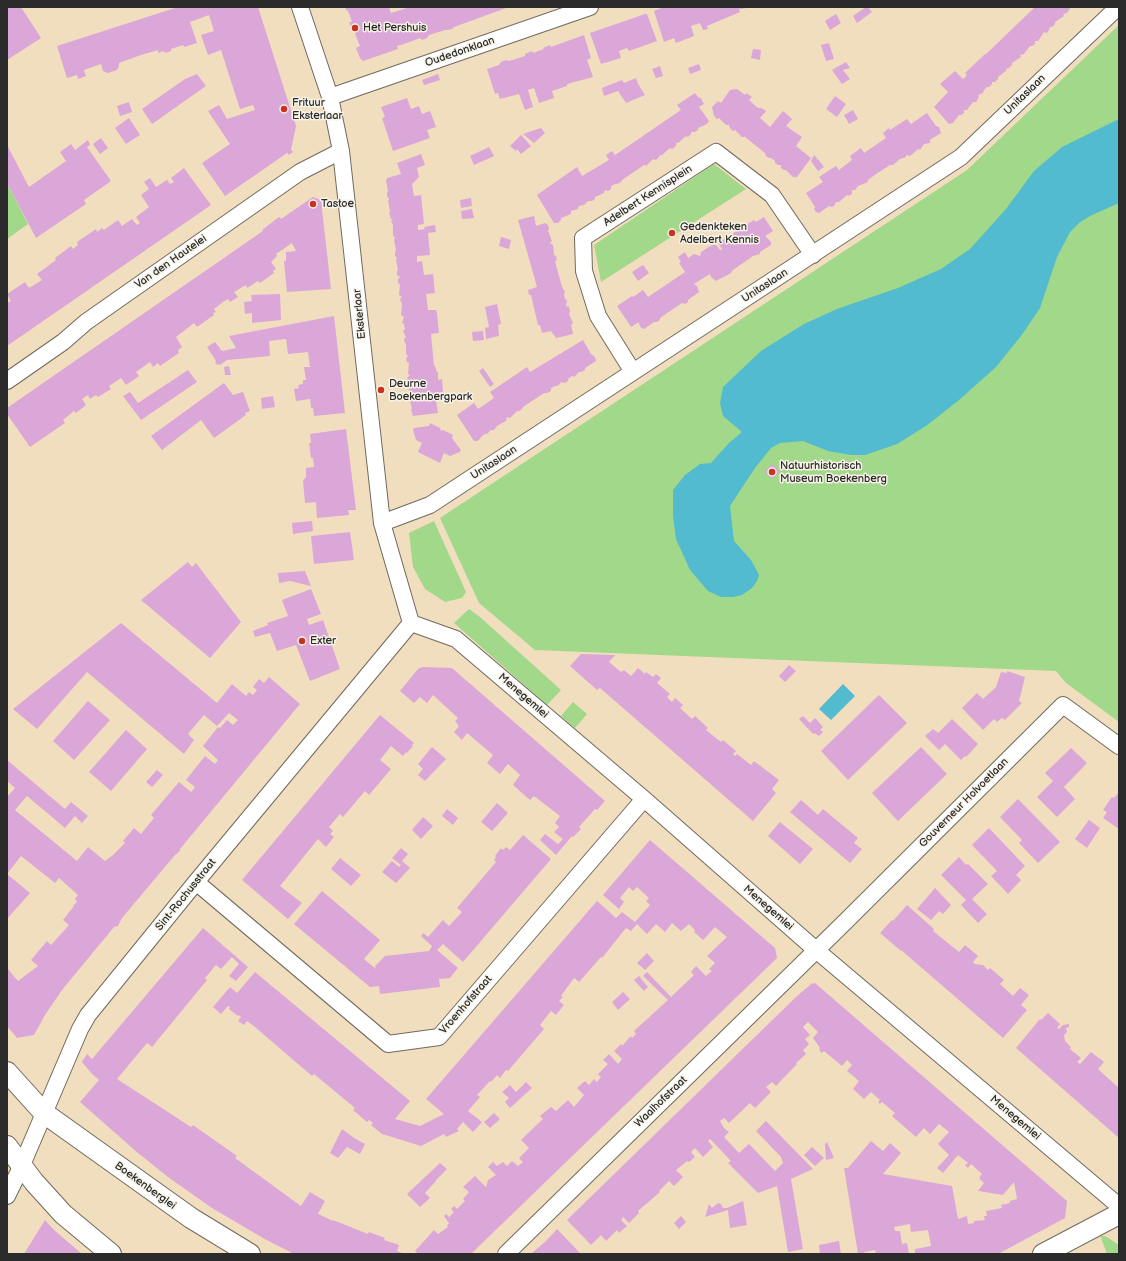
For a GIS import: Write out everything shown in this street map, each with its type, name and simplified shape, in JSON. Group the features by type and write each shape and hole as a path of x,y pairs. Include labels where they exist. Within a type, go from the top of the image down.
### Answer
{"street":[{"name":"Eksterlaar","path":"300,7 330,96 341,151 382,523 411,624"},
{"name":"Oudedonklaan","path":"330,96 590,7"},
{"name":"Unitaslaan","path":"382,523 430,505 961,157 1118,7"},
{"name":"Van den Hautelei","path":"7,381 63,342 86,322 300,172 341,151"},
{"name":"Adelbert Kennisplein","path":"632,372 598,316 584,271 583,238 716,152 772,195 814,254"},
{"name":"Menegemlei","path":"411,624 456,639 644,799 816,950 1119,1206"},
{"name":"Sint-Rochusstraat","path":"7,1196 22,1165 80,1029 88,1015 196,882 411,624"},
{"name":"Gouverneur Holvoetlaan","path":"816,950 1063,705 1119,746"},
{"name":"Vroenhofstraat","path":"196,882 388,1044 439,1037 644,799"},
{"name":"Waalhofstraat","path":"506,1254 816,950"},
{"name":"Boekenberglei","path":"7,1072 44,1113 191,1218 250,1254"},
{"path":"7,1146 34,1182 63,1214 110,1254"},
{"path":"1043,1254 1119,1214"}],"green space":[{"path":"1119,25 1119,722 1066,683 1056,671 535,650 479,603 440,518 967,170"},
{"path":"714,164 746,189 601,282 594,245"},
{"path":"7,183 28,224 7,239"},
{"path":"434,521 466,592 462,598 445,602 425,589 413,567 409,533"},
{"path":"469,609 480,617 561,690 547,705 454,623"},
{"path":"573,702 587,714 575,728 561,716"},
{"path":"1100,1235 1107,1237 1119,1245 1119,1254 1107,1254"}],"water":[{"path":"1119,119 1119,203 1080,222 1070,232 1057,257 1040,308 1021,336 996,367 959,400 926,426 897,444 865,455 851,455 828,451 803,441 780,443 771,448 755,468 730,506 734,541 751,560 759,575 757,581 752,588 742,595 733,597 721,597 708,591 690,570 676,539 673,516 673,490 685,475 700,464 711,463 729,443 742,432 723,416 720,403 723,387 761,351 804,324 837,309 898,288 941,269 970,249 1006,209 1034,171 1062,147"},
{"path":"843,684 855,696 831,720 819,709"}],"building":[{"path":"7,7 21,7 41,38 7,60"},
{"path":"178,7 258,7 296,126 291,150 293,152 289,155 287,153 225,196 202,163 230,144 208,111 219,105 227,119 255,110 253,105 240,109 221,50 208,55 201,35 214,31 209,15 190,22 197,43 184,47 183,45 171,49 171,51 165,53 164,51 158,53 158,50 141,55 119,63 117,70 108,73 103,71 101,64 84,70 86,76 78,79 77,75 67,78 57,46"},
{"path":"345,7 389,7 391,13 410,7 509,7 452,29 429,35 427,38 422,40 420,38 397,46 398,49 363,61 360,58 356,48 360,46 354,30 352,30 349,22 352,22"},
{"path":"664,7 747,8 739,9 740,12 707,26 708,29 703,30 700,23 691,26 694,36 676,43 674,38 664,42 654,11"},
{"path":"868,7 872,12 857,23 853,16"},
{"path":"1035,7 1071,7 1067,13 1063,14 1064,16 1055,22 1052,27 1050,27 1047,33 1044,32 1038,41 1035,41 1035,44 1030,46 1024,54 1020,55 1021,57 1012,63 1012,65 998,77 995,82 992,82 992,84 984,90 983,93 978,95 979,96 976,102 973,102 967,110 964,110 964,113 959,115 953,123 949,124 934,107 948,92 940,84 955,71 963,79 967,75 965,73"},
{"path":"647,14 657,41 629,51 627,48 619,51 621,58 601,64 590,33"},
{"path":"836,14 841,23 830,30 825,21"},
{"path":"584,35 591,58 587,60 593,77 567,84 567,86 552,91 554,98 539,103 534,88 528,90 533,107 525,110 519,94 500,99 498,93 495,94 487,69 499,65 501,62 506,60 509,61 525,56 525,54 532,51 533,53 550,45 551,47"},
{"path":"829,43 834,59 826,61 821,45"},
{"path":"753,49 761,50 760,60 751,58"},
{"path":"846,62 850,68 843,70 850,79 842,84 832,70"},
{"path":"699,64 701,70 690,74 688,68"},
{"path":"660,66 663,76 656,78 652,69"},
{"path":"197,74 206,86 152,124 142,109 185,79"},
{"path":"438,74 440,80 424,85 422,80"},
{"path":"636,78 645,95 626,103 618,91 604,96 602,88 622,80 624,83"},
{"path":"737,89 745,95 746,93 752,97 749,100 758,108 766,111 760,118 770,127 783,111 792,119 786,126 802,137 796,146 811,158 797,177 793,177 786,170 781,168 781,165 778,165 771,158 766,156 765,153 745,137 742,137 735,130 733,131 729,125 726,125 719,118 717,119 714,116 712,107 718,101 721,103 730,90"},
{"path":"695,93 699,98 700,97 704,104 699,107 709,121 707,124 698,128 695,132 691,132 688,137 686,136 676,143 676,146 660,155 656,160 653,159 646,166 644,165 621,182 611,186 611,189 608,191 605,190 604,193 595,197 592,201 588,201 584,205 578,207 578,209 571,211 571,214 561,218 558,223 554,223 537,195 577,167 582,176 609,160 606,155 612,151 615,155 681,110 677,105"},
{"path":"835,96 846,104 837,117 826,109"},
{"path":"407,98 411,109 419,106 422,114 430,111 436,127 427,130 430,138 393,151 382,118 385,117 381,107"},
{"path":"129,102 132,112 120,116 117,106"},
{"path":"853,110 858,119 849,124 844,115"},
{"path":"927,113 936,126 939,127 941,133 930,140 930,143 924,144 920,150 918,149 910,156 906,155 906,157 900,159 893,165 890,165 876,174 868,180 868,182 858,186 855,190 852,190 852,194 849,196 847,195 839,202 836,202 832,207 829,206 819,213 816,212 814,209 815,207 806,193 823,182 819,177 836,166 839,170 852,160 850,156 861,148 864,153 886,138 883,133 889,128 890,130 907,119 911,124"},
{"path":"129,118 140,135 126,144 115,128"},
{"path":"541,128 545,133 534,143 523,134"},
{"path":"521,135 531,146 521,154 517,149 516,151 510,146"},
{"path":"101,138 108,148 100,154 93,144"},
{"path":"88,140 90,145 87,147 111,181 84,200 86,204 36,238 7,183 7,145 29,187 66,161 60,152 71,144 75,150"},
{"path":"489,147 494,156 474,165 470,156"},
{"path":"421,154 425,165 417,168 419,177 412,184 414,196 421,195 424,224 418,225 418,230 435,225 436,232 428,233 430,255 417,256 417,262 422,261 424,275 433,274 435,293 426,294 428,310 436,310 437,313 439,333 431,334 434,366 438,372 438,380 442,379 443,392 435,393 438,413 413,416 407,378 410,375 408,374 409,363 407,362 406,358 408,356 406,354 406,344 404,339 406,337 403,331 405,329 404,324 402,323 404,317 401,315 402,304 400,299 402,297 399,295 400,284 398,283 398,279 400,277 397,275 398,270 397,258 395,256 395,237 393,236 393,225 391,221 393,219 391,219 389,213 389,199 387,196 388,191 386,181 387,178 401,174 397,163"},
{"path":"814,155 817,158 816,160 818,159 824,167 818,171 811,161"},
{"path":"184,168 211,205 7,346 7,303 11,301 7,294 25,282 29,288 42,280 37,274 56,260 55,258 71,246 73,249 78,245 77,242 96,229 97,232 102,228 104,230 118,220 122,226 132,219 137,225 140,223 136,217 149,207 141,195 149,189 144,182 150,178 156,187 167,180 170,184 174,182 171,178"},
{"path":"313,197 321,200 331,289 287,292 284,261 286,261 286,252 296,251 292,243 276,254 277,256 271,262 276,269 273,271 274,273 260,283 258,281 247,288 246,285 234,292 238,297 230,302 228,299 223,302 214,309 216,312 213,313 214,315 197,327 194,323 176,337 182,347 178,350 179,353 160,366 158,363 153,367 150,362 136,372 139,376 126,385 121,378 109,386 111,389 98,397 96,395 90,399 88,395 82,399 86,405 76,413 74,411 63,420 65,423 30,447 7,414 7,408 263,231 262,230 279,217 281,219"},
{"path":"471,198 472,206 461,208 460,200"},
{"path":"472,209 474,218 462,219 461,211"},
{"path":"534,216 536,226 545,223 548,225 548,231 552,241 550,243 553,245 554,255 556,256 557,260 555,261 562,287 565,292 565,299 567,300 566,306 569,307 569,314 573,323 571,325 573,334 556,338 551,331 542,333 540,325 538,325 531,295 529,295 528,290 537,287 518,220"},
{"path":"764,217 773,231 765,236 771,242 771,245 760,252 760,254 753,256 733,270 731,273 716,281 710,274 694,284 697,286 699,292 688,300 688,302 685,304 682,303 660,318 657,322 654,322 644,329 641,328 639,322 631,327 617,306 643,290 648,297 685,272 679,263 681,262 678,257 685,252 688,258 694,254 700,256 701,252 712,245 716,245 720,250 722,249 718,243 754,220 756,222"},
{"path":"501,237 511,240 509,249 499,246"},
{"path":"643,265 649,273 638,281 632,272"},
{"path":"280,294 281,320 252,323 252,313 245,314 244,302 252,301 251,295"},
{"path":"497,304 501,324 498,325 499,336 486,339 485,328 489,327 485,307"},
{"path":"334,316 345,413 314,416 310,399 296,401 294,389 299,388 298,385 303,384 303,380 306,380 304,367 310,367 308,352 288,354 286,339 269,341 270,356 227,360 220,365 217,365 207,347 215,342 222,351 236,348 229,336"},
{"path":"483,331 484,340 473,341 472,332"},
{"path":"583,340 591,354 595,357 596,361 574,377 572,376 565,383 561,382 557,386 551,388 551,391 544,393 517,411 510,418 507,417 506,421 497,426 494,430 491,430 477,441 474,441 457,415 474,403 478,409 494,398 490,392 527,367 530,372"},
{"path":"229,366 231,375 225,375 224,367"},
{"path":"483,368 494,384 490,387 479,371"},
{"path":"188,370 197,382 141,420 123,396 130,392 138,403"},
{"path":"224,383 233,395 243,392 250,411 245,413 246,415 214,438 201,420 162,450 151,436"},
{"path":"273,396 275,407 262,409 261,398"},
{"path":"430,423 440,428 441,431 443,430 453,435 452,438 461,450 460,452 450,456 444,453 440,463 418,452 422,443 416,440 413,430 414,428 429,426"},
{"path":"346,429 356,510 348,510 349,515 317,518 316,502 305,503 303,481 306,477 306,468 314,467 309,443 311,443 310,434"},
{"name":"Natuurhistorisch Museum Boekenberg","path":"773,464 780,472 772,479 764,471"},
{"path":"312,521 313,531 293,534 292,523"},
{"path":"350,532 354,560 314,564 311,536"},
{"path":"188,562 192,567 196,563 241,622 210,658 141,600"},
{"path":"305,571 311,586 290,581 279,583 278,573"},
{"name":"Exter","path":"311,589 321,614 307,619 309,625 323,620 340,669 310,681 296,645 277,651 270,633 255,637 253,631 268,625 267,623 288,616 282,600"},
{"path":"121,623 217,703 232,684 246,696 249,692 253,695 257,690 253,687 259,679 264,683 269,677 300,704 180,849 180,851 122,918 118,926 114,927 62,990 45,1015 34,1035 17,1038 7,1026 7,968 18,981 38,966 31,960 47,941 51,945 69,925 63,920 77,902 75,899 78,895 59,878 55,883 21,856 7,874 7,797 15,788 7,781 7,760 65,809 71,802 88,816 82,823 75,816 65,828 27,796 15,810 77,861 88,847 105,861 125,843 123,841 134,828 141,834 154,818 151,815 179,782 191,792 195,787 186,780 205,756 215,764 218,760 203,746 218,727 220,728 227,720 233,725 238,720 229,713 217,726 204,715 188,734 194,740 184,754 87,672 37,729 13,709"},
{"path":"581,654 615,655 609,662 621,672 624,670 631,676 638,668 645,674 646,672 653,677 656,674 661,678 657,683 670,694 667,697 672,702 675,698 683,705 680,708 692,719 695,716 708,728 706,730 721,742 723,740 736,751 733,754 735,756 737,754 751,765 754,761 779,780 772,789 776,793 753,821 600,688 597,690 570,666"},
{"path":"789,665 796,671 785,682 779,676"},
{"path":"422,667 452,668 605,801 597,810 595,809 579,827 581,829 573,837 572,836 556,855 540,840 545,834 558,844 563,839 554,832 559,827 555,823 560,816 534,796 530,800 513,785 520,775 508,764 500,774 487,763 493,755 467,733 462,740 454,732 459,726 455,721 458,718 433,695 427,703 420,697 414,703 400,691 418,669"},
{"path":"1007,671 1025,677 1019,701 1022,703 1005,720 1002,718 997,722 994,719 983,730 962,708 977,693 983,699 996,687 1001,672 1007,673"},
{"path":"879,695 907,723 848,780 821,751"},
{"path":"88,701 110,720 74,760 53,741"},
{"path":"380,715 414,743 412,745 413,746 403,756 391,746 380,760 391,769 369,795 365,791 343,817 340,814 329,827 333,831 330,834 334,837 326,847 318,839 280,886 302,903 288,919 242,880"},
{"path":"803,716 810,723 815,718 823,727 820,730 823,732 819,736 814,733 813,734 799,719"},
{"path":"952,719 978,744 966,757 965,756 961,760 945,744 939,750 925,736 933,729 938,733"},
{"path":"126,730 147,749 111,791 89,772"},
{"path":"432,747 446,759 425,781 418,775 423,769 418,764"},
{"path":"921,747 947,774 898,821 872,793"},
{"path":"1071,748 1087,763 1064,787 1075,799 1057,817 1037,797 1053,781 1045,773"},
{"path":"157,770 163,775 152,787 146,782"},
{"path":"1119,792 1119,829 1103,818 1107,812 1103,810 1112,797 1114,798"},
{"path":"1018,799 1060,842 1038,863 1019,843 1022,840 1000,817"},
{"path":"801,800 818,815 823,809 858,838 854,843 862,849 850,863 790,812"},
{"path":"497,803 508,813 492,831 481,822"},
{"path":"447,809 458,818 453,825 442,816"},
{"path":"423,817 433,826 421,839 412,830"},
{"path":"1089,820 1100,828 1087,848 1075,839"},
{"path":"780,822 813,849 800,864 768,836"},
{"path":"989,828 1025,866 1016,875 1021,880 1008,894 991,876 997,871 972,845"},
{"path":"523,835 551,859 463,962 443,944 437,950 458,968 450,978 439,979 440,987 380,994 379,986 370,987 294,924 322,891 380,940 364,959 376,969 375,966 385,956 429,951 432,946 421,936 423,933 428,937 443,920 449,926 462,912 457,908 496,862 494,860 496,857 495,856 501,848 503,850 506,847 510,850"},
{"path":"650,840 775,948 777,958 471,1254 418,1254 415,1251 434,1230 438,1234 448,1227 447,1226 449,1223 444,1216 446,1214 449,1217 454,1212 451,1209 454,1206 457,1209 465,1201 463,1199 469,1192 463,1187 475,1176 486,1187 488,1180 496,1175 488,1167 493,1162 497,1166 503,1162 507,1166 512,1161 518,1166 523,1162 519,1158 529,1148 521,1140 543,1119 540,1116 551,1107 556,1111 568,1100 574,1107 584,1095 577,1088 585,1081 589,1085 594,1079 597,1082 601,1077 598,1074 608,1064 603,1060 609,1054 618,1064 622,1059 614,1051 621,1044 622,1046 631,1036 632,1038 636,1034 634,1031 668,1000 643,976 647,972 671,997 694,975 691,972 696,966 706,976 712,971 709,969 715,963 707,956 727,937 715,927 703,940 694,932 695,930 689,924 681,931 672,923 665,932 656,924 647,934 637,924 631,931 626,928 602,958 601,957 579,982 574,978 559,1001 564,1005 556,1015 551,1011 540,1025 544,1029 508,1071 506,1070 500,1078 497,1075 477,1095 480,1097 468,1111 482,1122 473,1132 463,1122 457,1129 459,1131 446,1137 444,1134 421,1146 382,1134 371,1125 373,1123 369,1120 367,1122 353,1110 355,1108 314,1074 312,1076 255,1027 247,1021 244,1025 238,1021 241,1017 229,1009 230,1007 228,1006 221,1014 213,1007 230,987 237,993 255,972 410,1101 395,1119 420,1126 444,1114 426,1099 597,901 616,918 622,912 635,922 650,905 646,901 649,898 637,887 633,891 629,887 620,898 624,902 619,909 603,895"},
{"path":"401,848 408,854 402,861 410,868 396,883 382,872 392,861 399,867 401,865 392,858"},
{"path":"959,857 988,884 972,899 987,914 978,923 961,905 966,900 941,875"},
{"path":"340,858 361,875 351,886 331,869"},
{"path":"7,874 30,893 7,919"},
{"path":"935,888 951,905 943,914 939,911 931,920 917,909"},
{"path":"907,905 934,929 933,931 959,952 965,945 978,956 973,962 975,964 983,965 988,970 990,968 1004,980 1000,984 1013,996 1020,988 1029,995 1021,1005 1027,1010 1003,1038 880,933"},
{"path":"203,928 248,967 236,981 229,976 239,964 232,957 221,969 216,965 205,978 207,980 152,1047 147,1043 117,1079 191,1127 193,1125 237,1156 235,1158 301,1206 310,1192 325,1201 318,1214 368,1234 369,1232 385,1238 384,1240 399,1245 397,1251 405,1254 294,1254 263,1238 212,1208 168,1177 80,1102 99,1080 82,1062 87,1054 92,1059"},
{"path":"647,953 654,961 645,970 637,963"},
{"path":"639,976 648,987 644,991 634,980"},
{"path":"815,983 1067,1201 1065,1218 998,1254 915,1254 915,1249 931,1246 928,1230 911,1232 910,1224 894,1227 895,1231 900,1231 902,1244 907,1243 909,1254 876,1254 875,1250 864,1252 865,1254 858,1254 844,1168 848,1168 871,1141 883,1151 890,1143 901,1153 883,1174 952,1186 958,1219 967,1216 968,1224 974,1223 974,1221 985,1220 984,1216 987,1216 986,1211 1002,1208 1001,1205 1010,1203 1010,1201 1017,1199 1014,1182 1003,1195 978,1191 984,1183 979,1178 982,1174 971,1164 968,1168 965,1165 968,1163 958,1155 943,1173 937,1168 949,1155 938,1144 949,1132 939,1124 930,1134 924,1128 916,1137 892,1116 895,1113 882,1102 880,1104 878,1102 880,1100 871,1092 864,1099 853,1089 859,1081 847,1071 852,1065 847,1060 842,1066 824,1051 822,1053 813,1038 818,1032 808,1022 803,1027 810,1035 805,1039 809,1044 803,1050 806,1054 776,1086 772,1082 766,1087 771,1092 755,1108 750,1103 729,1123 724,1118 720,1121 724,1128 729,1132 724,1137 739,1153 749,1144 775,1171 783,1163 781,1157 756,1131 766,1121 813,1169 791,1179 803,1249 788,1252 777,1186 758,1193 728,1163 731,1161 710,1139 708,1141 713,1147 703,1157 695,1148 691,1152 695,1157 689,1162 687,1161 676,1170 683,1177 674,1186 669,1181 659,1191 660,1192 638,1211 639,1213 629,1223 623,1217 621,1220 627,1226 619,1233 617,1230 606,1241 601,1235 591,1245 567,1220 796,997 811,984"},
{"path":"623,992 630,999 618,1010 612,1002"},
{"path":"1048,1013 1060,1024 1057,1028 1059,1029 1063,1025 1069,1024 1069,1027 1066,1028 1067,1032 1064,1035 1065,1041 1071,1047 1070,1049 1081,1058 1077,1062 1080,1064 1091,1052 1104,1062 1098,1069 1119,1088 1119,1138 1016,1048 1040,1019 1041,1020"},
{"path":"526,1082 532,1088 510,1108 505,1102 509,1098 502,1092 510,1085 516,1092"},
{"path":"494,1113 500,1119 490,1128 484,1122"},
{"path":"342,1129 365,1144 360,1154 347,1147 338,1158 330,1153"},
{"path":"827,1142 834,1158 826,1160 825,1144"},
{"path":"812,1147 824,1158 815,1166 804,1155"},
{"path":"440,1163 447,1169 425,1193 430,1198 420,1207 407,1194"},
{"path":"743,1201 747,1225 730,1228 728,1210 705,1217 709,1204 712,1208 718,1203 721,1204 723,1208 727,1208"},
{"path":"681,1216 686,1222 679,1229 674,1223"},
{"path":"45,1220 54,1230 82,1254 24,1254"},
{"path":"557,1229 581,1254 531,1254 547,1240"},
{"path":"839,1241 841,1254 820,1254 819,1245"}],"place":[{"name":"Het Pershuis","path":"355,28"},
{"name":"Frituur Eksterlaar","path":"284,109"},
{"name":"Tastoe","path":"313,204"},
{"name":"Gedenkteken Adelbert Kennis","path":"672,233"},
{"name":"Deurne Boekenbergpark","path":"381,390"},
{"name":"Natuurhistorisch Museum Boekenberg","path":"772,472"},
{"name":"Exter","path":"302,641"}]}
